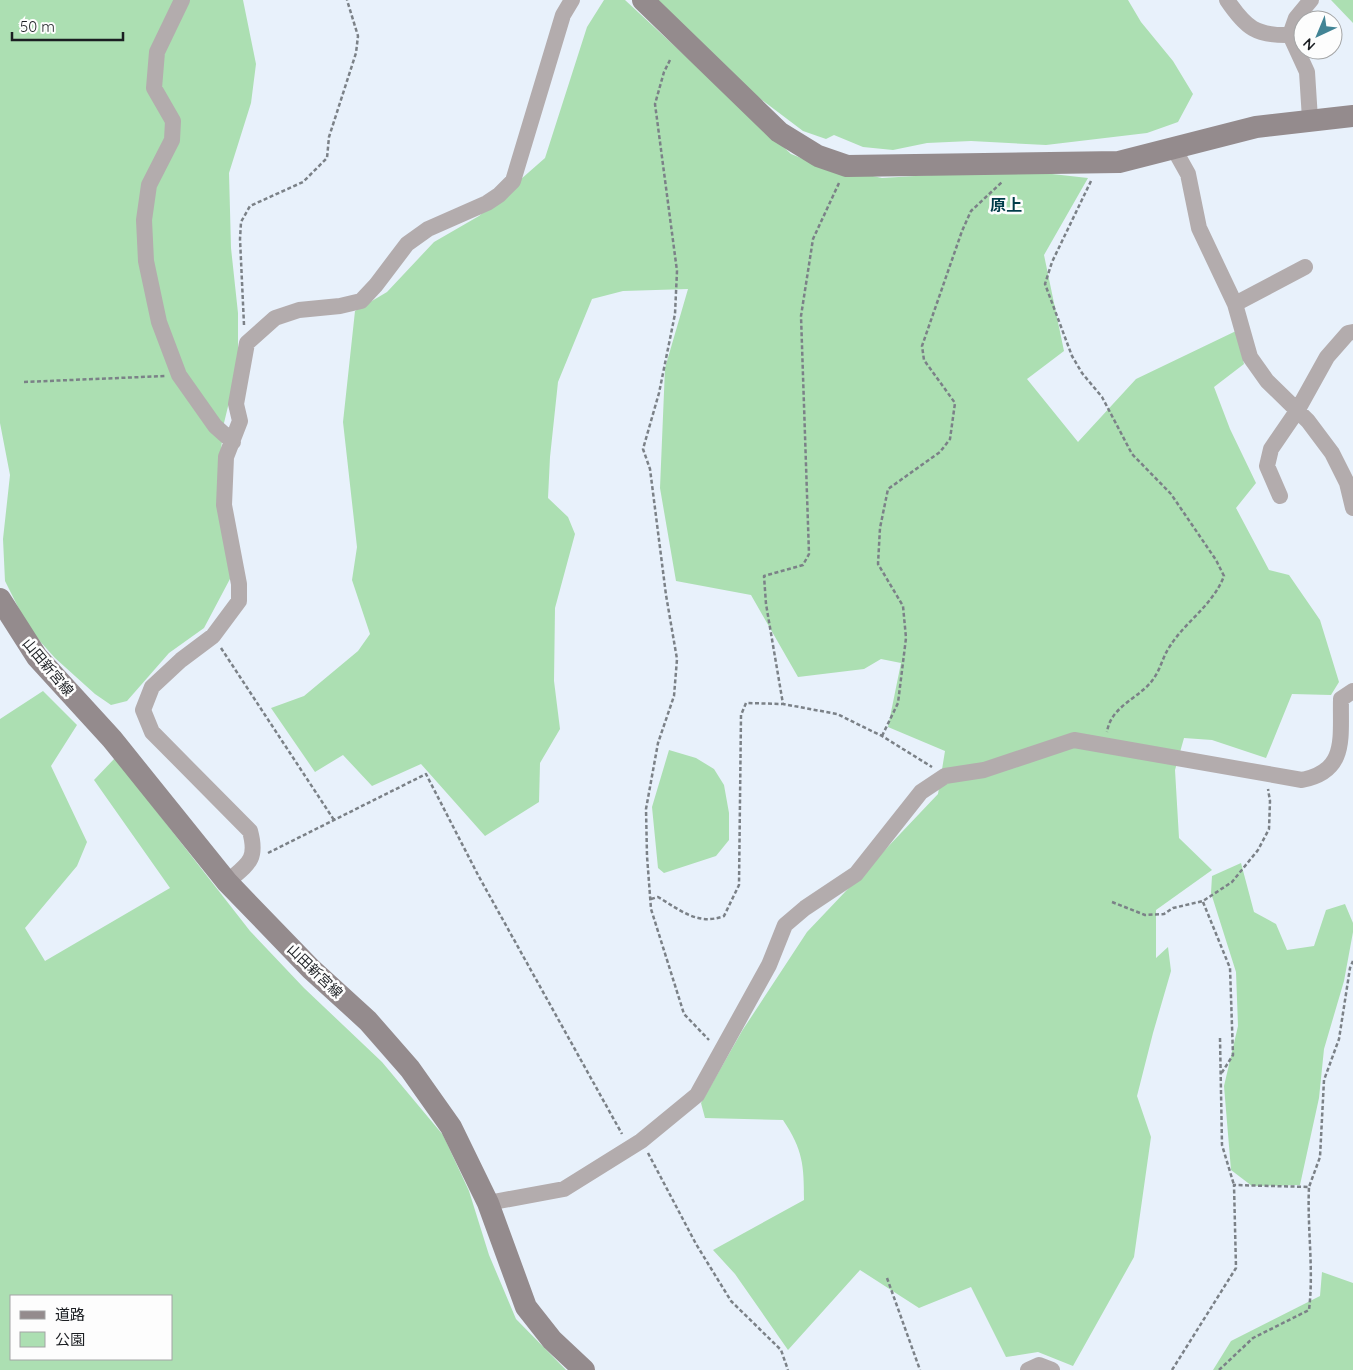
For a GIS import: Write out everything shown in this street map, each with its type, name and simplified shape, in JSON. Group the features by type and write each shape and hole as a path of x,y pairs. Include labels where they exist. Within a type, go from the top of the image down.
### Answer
{"main road":[{"path":"643,0 779,132 818,156 847,166 1119,162 1256,127 1310,119 1353,116"},
{"name":"山田新宮線","path":"0,598 37,657 112,739 227,882 311,969 368,1021 410,1069 451,1127 488,1203 526,1307 552,1340 584,1370"}],"street":[{"path":"182,0 157,52 154,88 173,121 172,140 149,185 144,220 146,260 158,314 179,376 215,426 233,442"},
{"path":"227,882 249,864 255,847 250,831 152,732 144,710 152,687 181,660 213,636 239,601 239,584 224,505 226,457 240,421 236,404 247,343 275,318 299,310 340,306 361,301 376,285 407,244 428,229 487,203 500,195 513,180 563,15 572,0"},
{"path":"1227,0 1248,26 1268,36 1290,35"},
{"path":"1310,119 1307,72 1290,35 1296,18 1311,0"},
{"path":"1174,148 1188,174 1199,228 1235,304 1250,356 1267,381 1308,421 1332,453 1347,483 1353,508"},
{"path":"1235,304 1305,267"},
{"path":"1280,496 1267,466 1271,449 1297,411 1328,357 1348,333 1353,332"},
{"path":"488,1203 564,1189 635,1144 697,1095 768,965 785,924 805,908 856,874 921,792 945,776 984,770 1074,740 1302,780 1318,777 1333,765 1339,753 1341,699 1353,691"},
{"path":"1028,1370 1039,1366 1052,1370"}],"path":[{"path":"247,343 242,314 241,222 250,206 302,182 327,158 329,137 356,52 358,36 347,0"},
{"path":"670,60 664,72 655,104 677,271 675,314 659,392 643,449 650,469 677,659 674,696 658,743 646,809 651,908 684,1014 706,1039 723,1045"},
{"path":"1098,162 1093,177 1052,262 1045,284 1072,356 1082,373 1102,396 1132,454 1170,494 1216,560 1224,576 1218,593 1170,646 1154,679 1124,703 1108,724 1104,746"},
{"path":"882,736 898,703 906,638 903,606 878,564 880,528 888,489 940,452 950,439 955,403 945,385 924,360 922,346 962,231 971,211 1005,179 1009,163"},
{"path":"783,704 766,604 764,576 803,565 809,554 801,316 813,239 847,166"},
{"path":"24,382 179,376"},
{"path":"213,636 334,820"},
{"path":"651,899 658,897 691,916 712,921 724,916 739,885 740,715 746,703 783,704 838,714 882,736 945,776"},
{"path":"1112,902 1144,915 1164,914 1173,908 1203,901 1232,882 1258,850 1269,829 1270,801 1266,773"},
{"path":"249,864 426,774 478,875 635,1144 731,1301 781,1350 788,1370"},
{"path":"1203,901 1230,968 1233,1055 1221,1074"},
{"path":"1220,1370 1253,1338 1309,1310 1312,1285 1308,1221 1309,1188 1320,1157 1324,1080 1340,1039 1350,968 1353,961"},
{"path":"1172,1370 1236,1268 1234,1185 1222,1145 1220,1038"},
{"path":"1234,1185 1309,1188"},
{"path":"887,1278 920,1370"}],"green space":[{"path":"0,0 243,0 256,64 251,103 229,173 231,248 238,313 238,365 224,423 218,477 231,577 204,628 169,653 127,701 111,705 95,694 55,658 29,629 5,581 3,539 10,475 0,423"},
{"path":"604,0 625,0 791,154 816,164 882,178 1015,170 1088,178 1044,255 1064,351 1027,379 1078,442 1136,379 1236,331 1244,364 1214,387 1230,429 1256,483 1236,508 1269,570 1289,575 1320,620 1339,682 1331,695 1292,694 1266,758 1212,740 1184,738 1175,770 1179,838 1212,870 1156,910 1156,958 1168,947 1171,971 1137,1096 1151,1137 1134,1257 1073,1366 1038,1352 1006,1357 971,1287 919,1308 860,1270 788,1350 735,1274 713,1250 804,1200 804,1177 801,1158 795,1140 783,1120 705,1118 701,1103 742,1031 807,932 938,794 945,751 888,727 901,663 881,659 864,669 798,677 751,595 676,581 660,488 665,368 688,289 623,291 592,299 558,382 550,457 548,498 568,517 575,534 555,608 554,681 560,729 540,763 539,802 485,836 421,764 372,786 343,755 315,772 271,708 304,696 358,651 370,634 352,580 357,547 343,422 355,311 387,292 434,242 479,216 545,158 587,27"},
{"path":"657,0 1128,0 1141,22 1173,61 1193,94 1178,122 1147,133 1046,145 971,141 927,143 893,150 863,147 834,135 826,139 803,131 754,94"},
{"path":"1331,0 1353,0 1353,23 1343,13 1343,10 1341,10"},
{"path":"43,691 77,725 51,766 87,842 77,866 25,928 45,961 170,888 94,780 115,758 250,931 304,988 382,1062 443,1135 469,1191 489,1255 516,1319 566,1370 0,1370 0,719"},
{"path":"669,750 696,758 714,769 724,785 729,813 729,840 716,856 664,873 658,868 652,807"},
{"path":"1241,863 1254,912 1276,924 1287,950 1314,946 1326,910 1345,904 1353,923 1344,981 1324,1049 1319,1098 1300,1185 1252,1186 1231,1170 1224,1086 1238,1026 1236,972 1211,893 1212,876"},
{"path":"1322,1272 1353,1283 1353,1370 1213,1370 1231,1341 1320,1296"}],"district":[{"name":"原上","path":"1006,205"}]}
